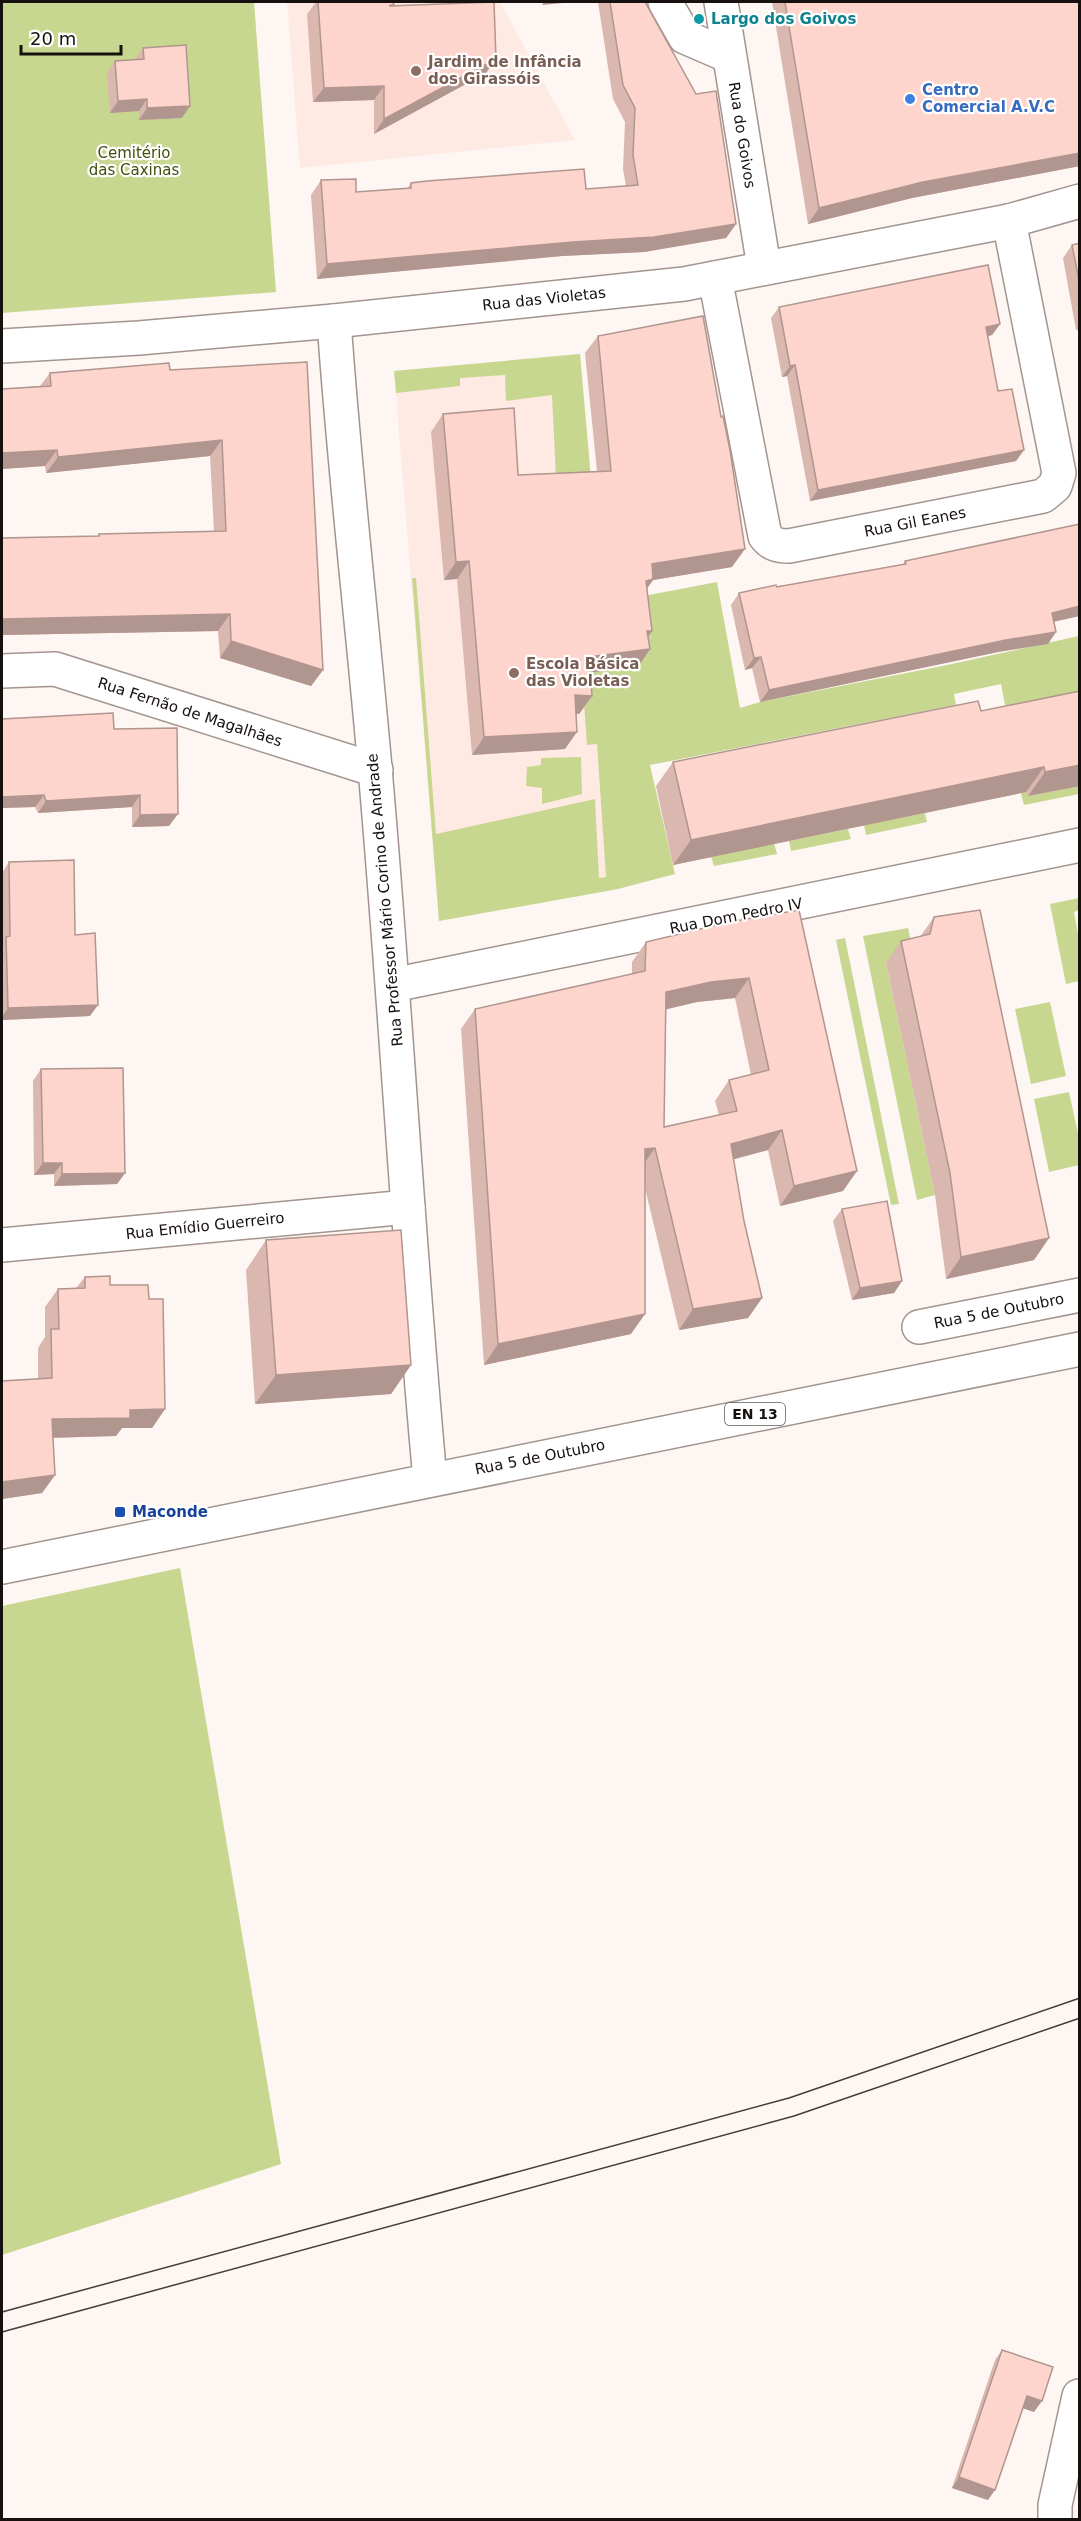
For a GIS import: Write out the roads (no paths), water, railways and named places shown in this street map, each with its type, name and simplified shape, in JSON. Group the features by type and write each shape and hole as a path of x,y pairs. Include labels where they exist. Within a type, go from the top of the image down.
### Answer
{"street":[{"path":"665,2 685,37 729,56"},
{"name":"Rua do Goivos","path":"721,2 764,267"},
{"name":"Rua das Violetas","path":"2,346 139,338 334,321 684,284 1009,221 1080,201"},
{"name":"Rua Gil Eanes","path":"715,278 765,536 770,542 780,546 789,546 1020,501 1049,494 1055,486 1059,473 1009,221"},
{"name":"Rua Professor Mário Corino de Andrade","path":"334,321 376,770 430,1479"},
{"name":"Rua Fernão de Magalhães","path":"2,671 55,669 376,770"},
{"name":"Rua Dom Pedro IV","path":"393,985 1080,845"},
{"name":"Rua Emídio Guerreiro","path":"2,1245 408,1207"},
{"name":"Rua 5 de Outubro","path":"919,1327 1080,1295"},
{"name":"Rua 5 de Outubro","path":"2,1567 1080,1349"},
{"path":"1055,2520 1055,2505 1079,2396"}],"tram line":[{"path":"2,2312 789,2098 1080,1998"},
{"path":"2,2332 794,2116 1080,2018"}],"place":[{"name":"Largo dos Goivos","path":"699,19"},
{"name":"Jardim de Infância dos Girassóis","path":"416,71"},
{"name":"Centro Comercial A.V.C","path":"910,99"},
{"name":"Escola Básica das Violetas","path":"514,673"},
{"name":"Maconde","path":"120,1512"}],"park label":[{"name":"Cemitério das Caxinas","path":"134,162"}]}
